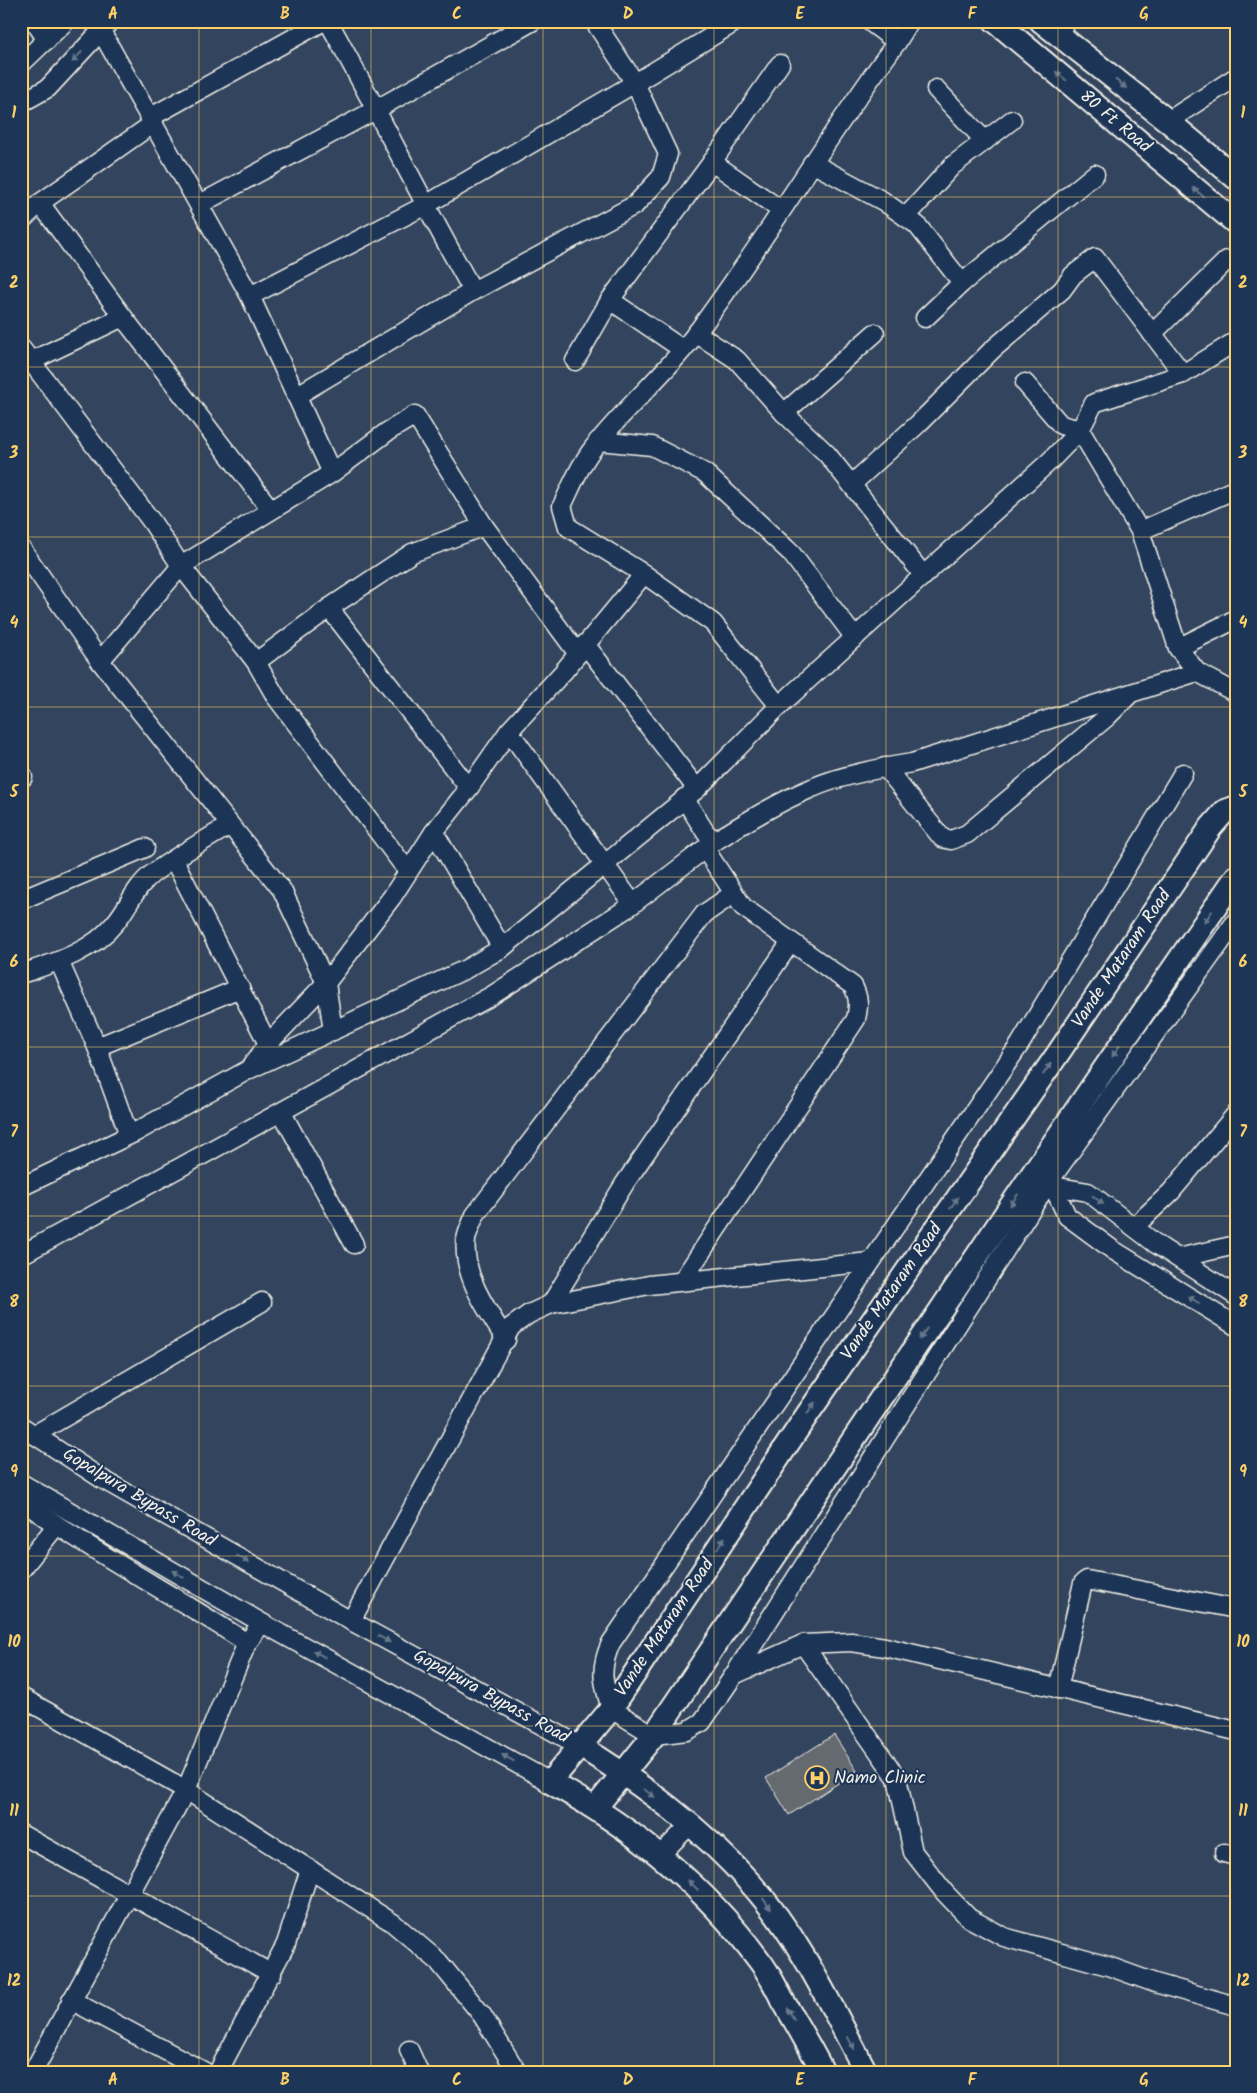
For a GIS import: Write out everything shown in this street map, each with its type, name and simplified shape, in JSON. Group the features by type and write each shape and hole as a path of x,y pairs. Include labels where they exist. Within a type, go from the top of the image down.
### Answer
{"main road":[{"name":"80 Ft Road","path":"995,21 1236,223"},
{"name":"80 Ft Road","path":"1054,25 1236,178"},
{"name":"Vande Mataram Road","path":"550,1782 611,1709 807,1414 1057,1055 1211,826 1225,811 1236,807"},
{"path":"596,1808 654,1736 1045,1180 1236,877"},
{"name":"Gopalpura Bypass Road","path":"580,1746 624,1774 691,1824 752,1884 798,1947 866,2072"},
{"path":"550,1782 596,1808 660,1855 724,1916 760,1961 823,2072"}],"street":[{"path":"34,21 47,40"},
{"path":"21,64 66,21"},
{"path":"21,221 40,203 152,120 324,21"},
{"path":"328,21 377,109 424,206 473,291"},
{"path":"200,204 377,109 533,21"},
{"path":"296,396 473,291 635,204 661,177 668,154 635,83 594,21"},
{"path":"870,21 897,42"},
{"path":"778,706 713,624 644,574 568,527 562,506 582,464 598,441 696,334 852,103 897,42 910,21"},
{"path":"250,296 424,206 732,24"},
{"path":"21,102 48,88 105,26 152,120 250,296 332,473"},
{"path":"575,360 610,300 712,162 780,64"},
{"path":"1168,121 1236,77"},
{"path":"936,90 985,141"},
{"path":"906,217 952,166 1012,120"},
{"path":"712,162 781,210"},
{"path":"812,163 883,200 917,224 962,283"},
{"path":"925,318 962,283 1095,174"},
{"path":"40,203 123,317 271,510"},
{"path":"852,484 918,424 992,350 1062,290 1073,275 1095,258 1183,374"},
{"path":"1152,334 1227,260"},
{"path":"610,300 682,350"},
{"path":"123,317 24,358 152,522 182,566 256,662 276,697 408,870"},
{"path":"784,413 875,333"},
{"path":"696,334 737,360 784,413 826,454 924,576"},
{"path":"21,1187 129,1135 248,1070 466,969 502,948 560,903 604,864 634,842 690,794 778,706 1038,473 1080,430 1094,403 1183,374 1236,341"},
{"path":"1025,383 1061,425 1080,430 1140,531 1178,648 1196,672 1236,693"},
{"path":"100,661 182,566 332,473 387,432 415,415 484,526 581,649 690,794 710,845 733,894 743,906 853,986 858,997 859,1004 856,1018 682,1281"},
{"path":"598,441 652,446 704,473 791,553 855,638"},
{"path":"1140,531 1236,488"},
{"path":"256,662 329,608 412,553 484,526"},
{"path":"21,548 100,661 282,890 326,984 333,1031"},
{"path":"248,1070 268,1044 326,984 392,896 434,832 469,788 509,731 644,574"},
{"path":"329,608 469,788"},
{"path":"1178,648 1236,619"},
{"path":"21,1255 282,1113 491,996 633,904 710,845 765,811 813,787 884,768 912,763 1196,672"},
{"path":"884,768 942,838 951,840 967,834 1107,717 1131,693"},
{"path":"509,731 633,904"},
{"path":"1183,773 1020,1044 611,1643 604,1658 602,1680 611,1709 654,1736 687,1731 702,1722 734,1676 1045,1180 1236,921"},
{"path":"21,974 59,961 98,939 114,924 144,881 230,825"},
{"path":"434,832 502,948"},
{"path":"21,900 145,848"},
{"path":"174,860 268,1044"},
{"path":"506,1340 478,1293 466,1260 466,1239 476,1215 704,914 733,894"},
{"path":"551,1304 625,1183 791,942"},
{"path":"59,961 97,1047 129,1135"},
{"path":"97,1047 240,988"},
{"path":"282,1113 354,1244"},
{"path":"1134,1227 1171,1192 1236,1114"},
{"path":"1045,1180 1088,1192 1178,1258 1236,1296"},
{"path":"1045,1180 1067,1216 1113,1250 1236,1326"},
{"path":"1178,1258 1236,1245"},
{"path":"350,1621 511,1328 529,1314 551,1304 682,1281 870,1262"},
{"path":"28,1430 262,1302"},
{"name":"Gopalpura Bypass Road","path":"28,1430 102,1479 350,1621 580,1746"},
{"path":"21,1483 262,1623 550,1782"},
{"path":"21,1500 56,1526 200,1612 247,1643"},
{"path":"21,1570 56,1526"},
{"path":"1058,1688 1083,1583 1087,1580 1236,1609"},
{"path":"33,2072 186,1790 247,1643 262,1623"},
{"path":"734,1676 803,1644 852,1642 886,1647 1236,1731"},
{"path":"803,1644 897,1778 914,1852 945,1893 969,1918 1004,1938 1108,1966 1155,1983 1236,2006"},
{"path":"21,1697 186,1790 393,1922 438,1961 482,2015 517,2072"},
{"path":"660,1855 691,1824"},
{"path":"21,1834 272,1974"},
{"path":"218,2072 272,1974 286,1944 310,1869"},
{"path":"71,2000 205,2072"},
{"path":"409,2050 419,2072"}],"building":[{"path":"834,1735 857,1771 789,1815 766,1778"}],"place":[{"name":"Namo Clinic","path":"817,1778"}]}
